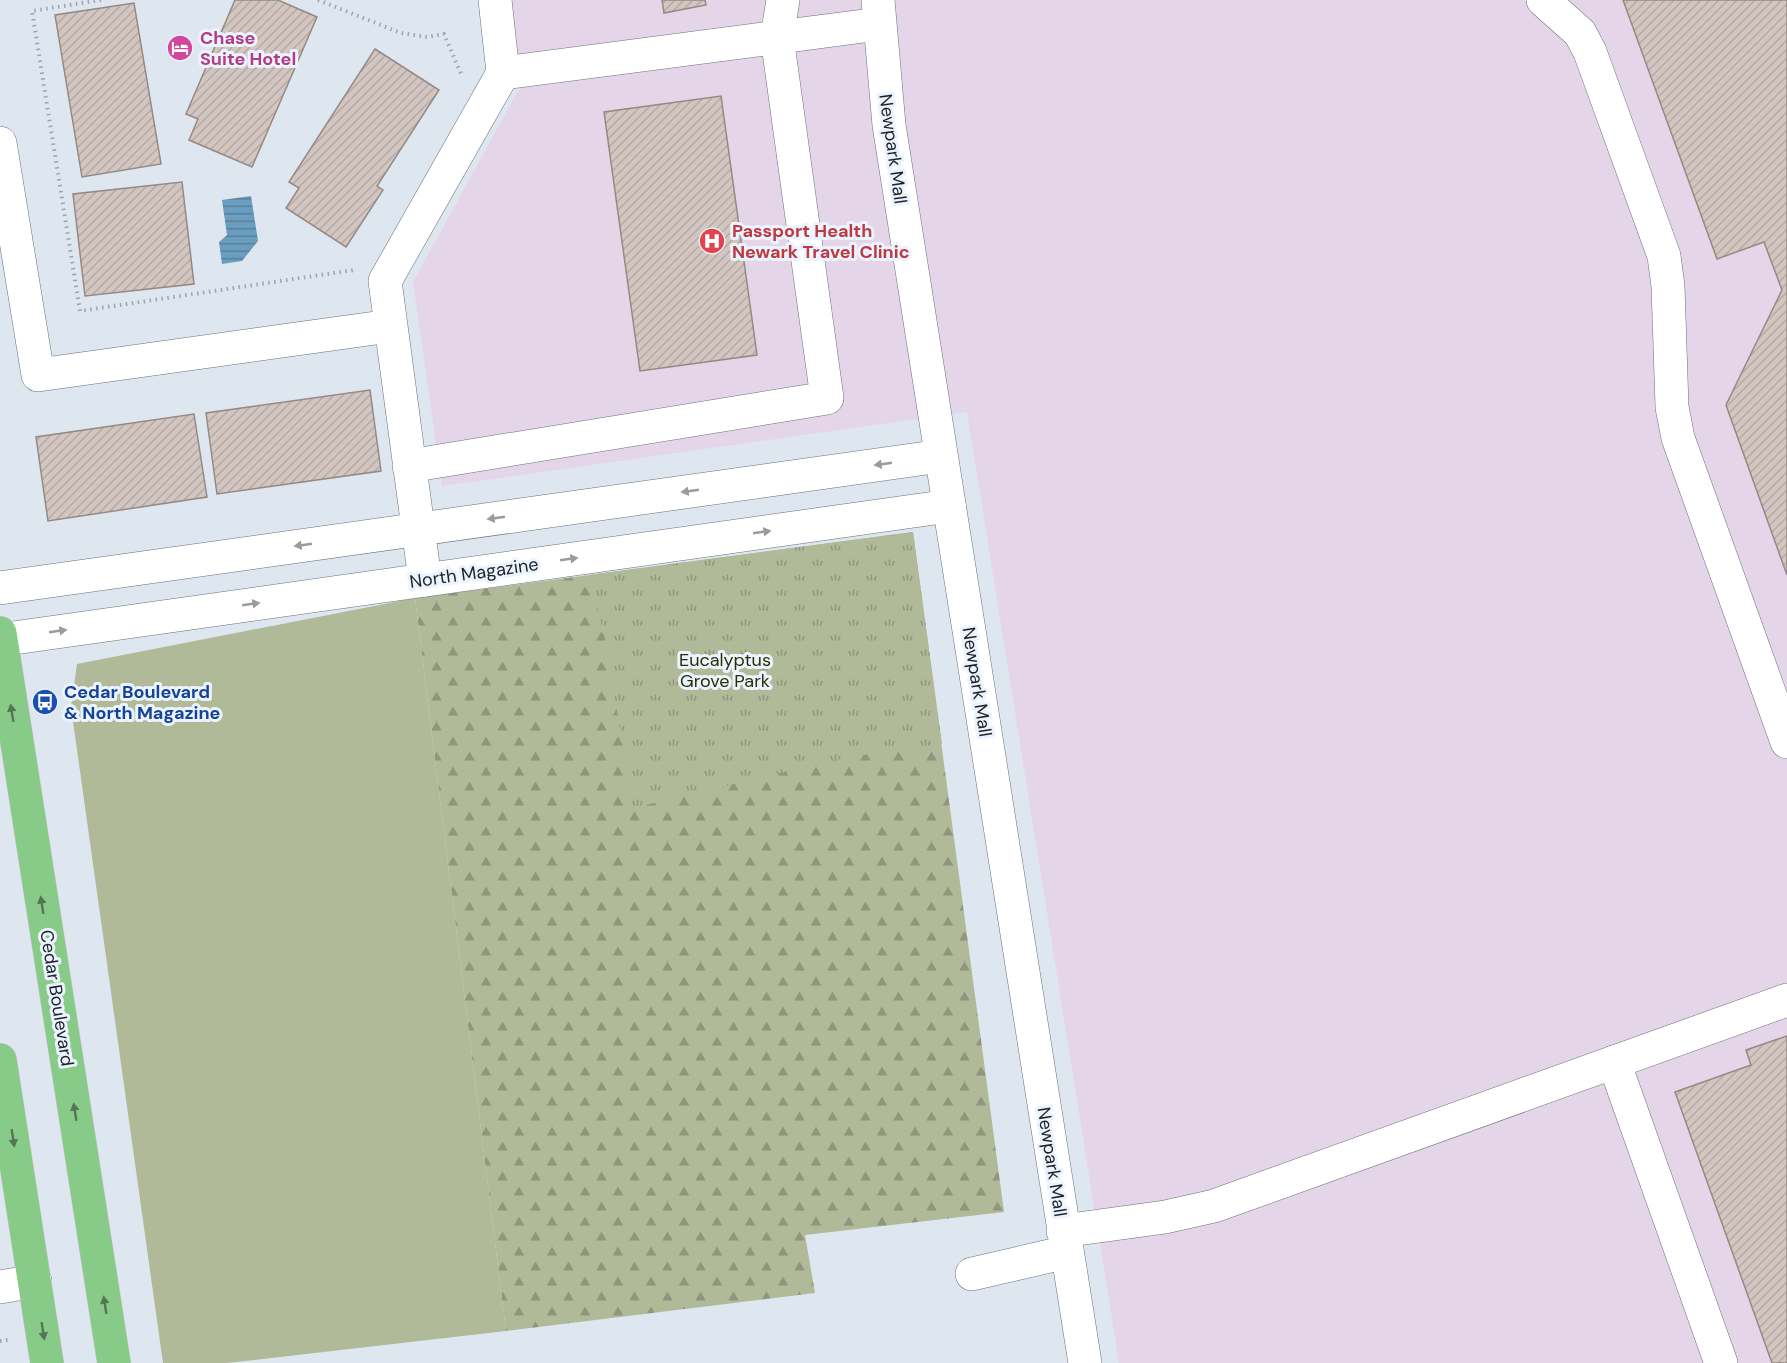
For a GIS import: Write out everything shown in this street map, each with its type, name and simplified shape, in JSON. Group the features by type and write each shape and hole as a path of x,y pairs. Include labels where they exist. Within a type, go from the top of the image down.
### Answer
{"main road":[{"name":"Cedar Boulevard","path":"0,637 114,1363"},
{"path":"0,1060 3,1100 47,1363"}],"street":[{"path":"425,580 384,281 503,73 495,0"},
{"path":"409,466 827,398 777,37 783,0"},
{"path":"1543,0 1580,33 1590,52 1664,256 1668,286 1671,396 1674,422 1787,742"},
{"path":"503,73 777,37 878,12"},
{"name":"Newpark Mall","path":"878,12 889,125 1085,1363"},
{"path":"2,163 38,375 390,326"},
{"path":"0,588 940,456"},
{"name":"North Magazine","path":"0,637 949,506"},
{"path":"972,1274 1065,1242 1214,1206 1787,1000"},
{"path":"1614,1062 1721,1363"},
{"path":"0,1287 35,1281"}],"path":[{"path":"101,0 32,11 80,311 353,271 358,262"},
{"path":"318,0 401,33 427,37 444,34 463,78"},
{"path":"0,1341 8,1340"}],"shaded area":[{"path":"508,0 1787,0 1787,1363 1119,1363 967,412 442,486 413,282 520,87"}],"green space":[{"path":"913,532 1004,1212 805,1235 815,1293 506,1331 415,598"},
{"name":"Eucalyptus Grove Park","path":"913,532 942,744 849,757 633,808 605,638 589,575"},
{"path":"415,598 506,1331 227,1363 163,1363 71,707 77,664"}],"water":[{"path":"251,196 258,241 242,261 222,264 219,242 227,235 222,200"}],"building":[{"path":"235,0 278,0 317,17 252,167 189,140 198,119 186,114"},
{"path":"662,0 705,0 706,5 664,13"},
{"path":"1623,0 1787,0 1787,575 1726,405 1782,290 1764,242 1717,259"},
{"path":"134,3 161,164 82,177 55,15"},
{"path":"375,49 439,90 377,186 383,190 346,247 286,208 299,188 289,182"},
{"path":"721,96 757,355 640,371 604,112"},
{"path":"182,182 194,284 85,296 73,194"},
{"path":"370,390 381,471 217,494 206,413"},
{"path":"194,414 207,497 48,521 36,437"},
{"path":"1787,1036 1787,1363 1772,1363 1675,1092 1751,1065 1746,1050"}],"place":[{"name":"Chase Suite Hotel","path":"180,48"},
{"name":"Passport Health Newark Travel Clinic","path":"712,241"},
{"name":"Cedar Boulevard & North Magazine","path":"45,702"}]}
